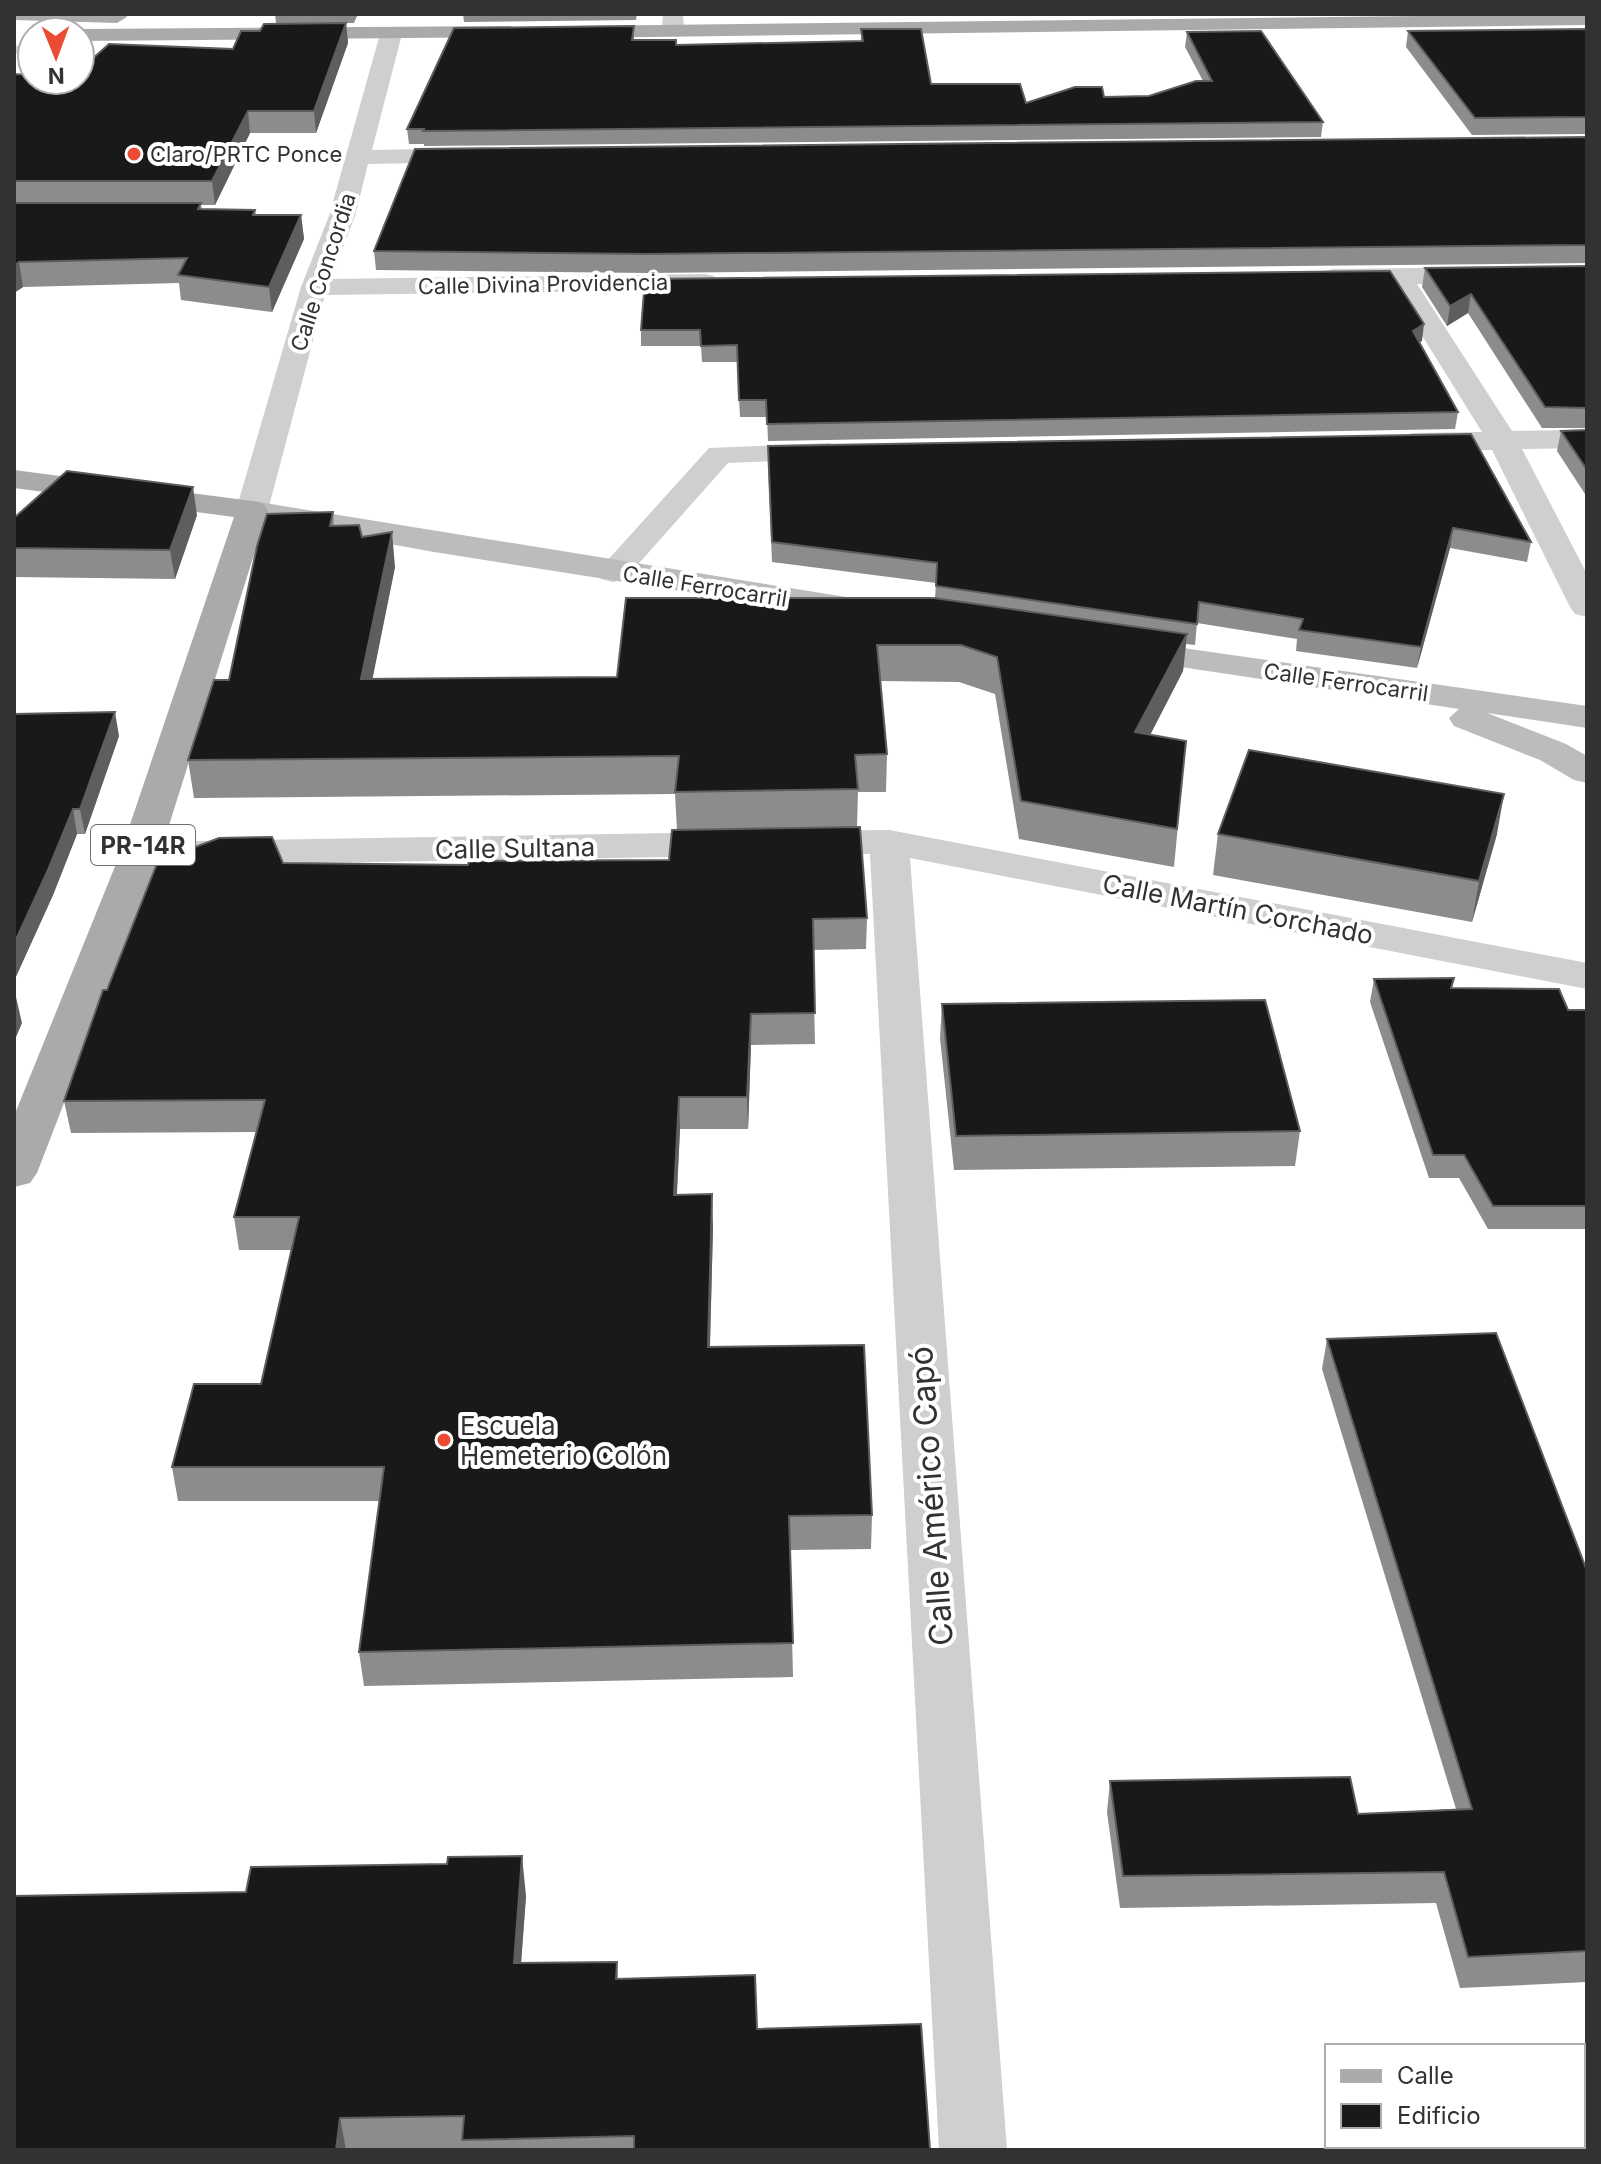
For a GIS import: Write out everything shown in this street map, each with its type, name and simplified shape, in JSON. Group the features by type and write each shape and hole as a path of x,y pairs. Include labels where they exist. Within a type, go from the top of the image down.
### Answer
{"main road":[{"path":"14,14 533,26"},
{"path":"565,14 673,20 704,14"},
{"path":"96,35 391,34 673,20 1587,19"},
{"name":"Calle Ferrocarril","path":"14,479 252,510"},
{"name":"PR-14R","path":"14,1173 140,854 252,510"}],"street":[{"name":"Calle Concordia","path":"252,510 314,287 342,216 360,157 391,34"},
{"path":"360,157 503,155"},
{"path":"311,216 342,216"},
{"path":"1304,278 1587,274"},
{"path":"1399,277 1503,441 1587,607"},
{"name":"Calle Divina Providencia","path":"314,287 737,282"},
{"path":"1392,442 1587,439"},
{"path":"613,572 720,454 858,451"},
{"name":"Calle Ferrocarril","path":"252,510 613,572 877,612"},
{"name":"Calle Ferrocarril","path":"1094,645 1587,717"},
{"path":"1373,687 1500,729 1553,752 1587,772"},
{"name":"Calle Sultana","path":"140,854 889,842"},
{"name":"Calle Martín Corchado","path":"889,842 1587,976"},
{"name":"Calle Américo Capó","path":"889,842 973,2150"}],"building":[{"path":"346,23 314,111 248,111 212,181 14,181 14,74 16,96 96,96 96,56 109,44 233,49 241,31 260,31 264,24"},
{"path":"634,26 632,40 676,40 676,45 863,41 861,29 921,29 931,84 1020,84 1026,103 1075,87 1102,87 1104,97 1149,96 1196,81 1212,81 1187,32 1261,31 1323,122 407,129 454,28"},
{"path":"1587,29 1587,117 1475,118 1408,31"},
{"path":"1587,137 1587,245 646,254 374,251 415,149"},
{"path":"14,203 201,203 198,209 255,210 253,215 301,215 269,287 178,275 187,258 19,262 14,266"},
{"path":"1587,266 1587,408 1545,407 1471,294 1450,306 1425,268"},
{"path":"1390,271 1424,324 1413,331 1458,412 767,424 766,400 739,400 737,345 701,346 700,330 641,330 645,279"},
{"path":"1587,430 1587,470 1561,431"},
{"path":"1471,434 1531,542 1453,528 1421,647 1299,630 1303,619 1199,602 1197,624 936,586 937,563 772,542 768,446"},
{"path":"67,471 193,487 170,550 14,548 14,518"},
{"path":"333,512 330,526 359,525 362,537 392,532 361,679 617,677 626,598 934,598 1187,634 1135,732 1186,741 1177,829 1021,801 997,657 961,645 877,645 887,754 855,755 858,789 675,792 679,756 188,760 214,680 229,680 257,546 267,514"},
{"path":"115,712 80,809 73,809 14,944 14,714"},
{"path":"1249,750 1504,794 1479,881 1218,834"},
{"path":"860,827 867,918 813,919 815,1013 751,1014 747,1097 679,1097 674,1195 712,1194 708,1347 864,1345 872,1515 789,1516 793,1643 359,1652 384,1467 172,1467 194,1384 261,1384 299,1217 234,1217 265,1100 64,1101 103,990 107,990 158,861 219,838 272,837 283,863 468,865 469,861 669,860 672,830"},
{"path":"1454,978 1451,988 1559,989 1568,1010 1587,1010 1587,1206 1493,1206 1464,1155 1433,1155 1374,979"},
{"path":"1265,1000 1300,1131 956,1136 942,1004"},
{"path":"1496,1333 1587,1571 1587,1951 1468,1957 1444,1872 1123,1876 1110,1781 1350,1777 1358,1814 1472,1809 1327,1339"},
{"path":"522,1856 514,1963 617,1962 616,1979 755,1975 757,2029 921,2024 930,2150 634,2150 634,2136 462,2140 464,2116 340,2118 336,2150 14,2150 14,1896 246,1892 251,1867 447,1864 448,1857"}],"place":[{"name":"Claro/PRTC Ponce","path":"134,154"},
{"name":"Escuela Hemeterio Colón","path":"444,1440"}]}
